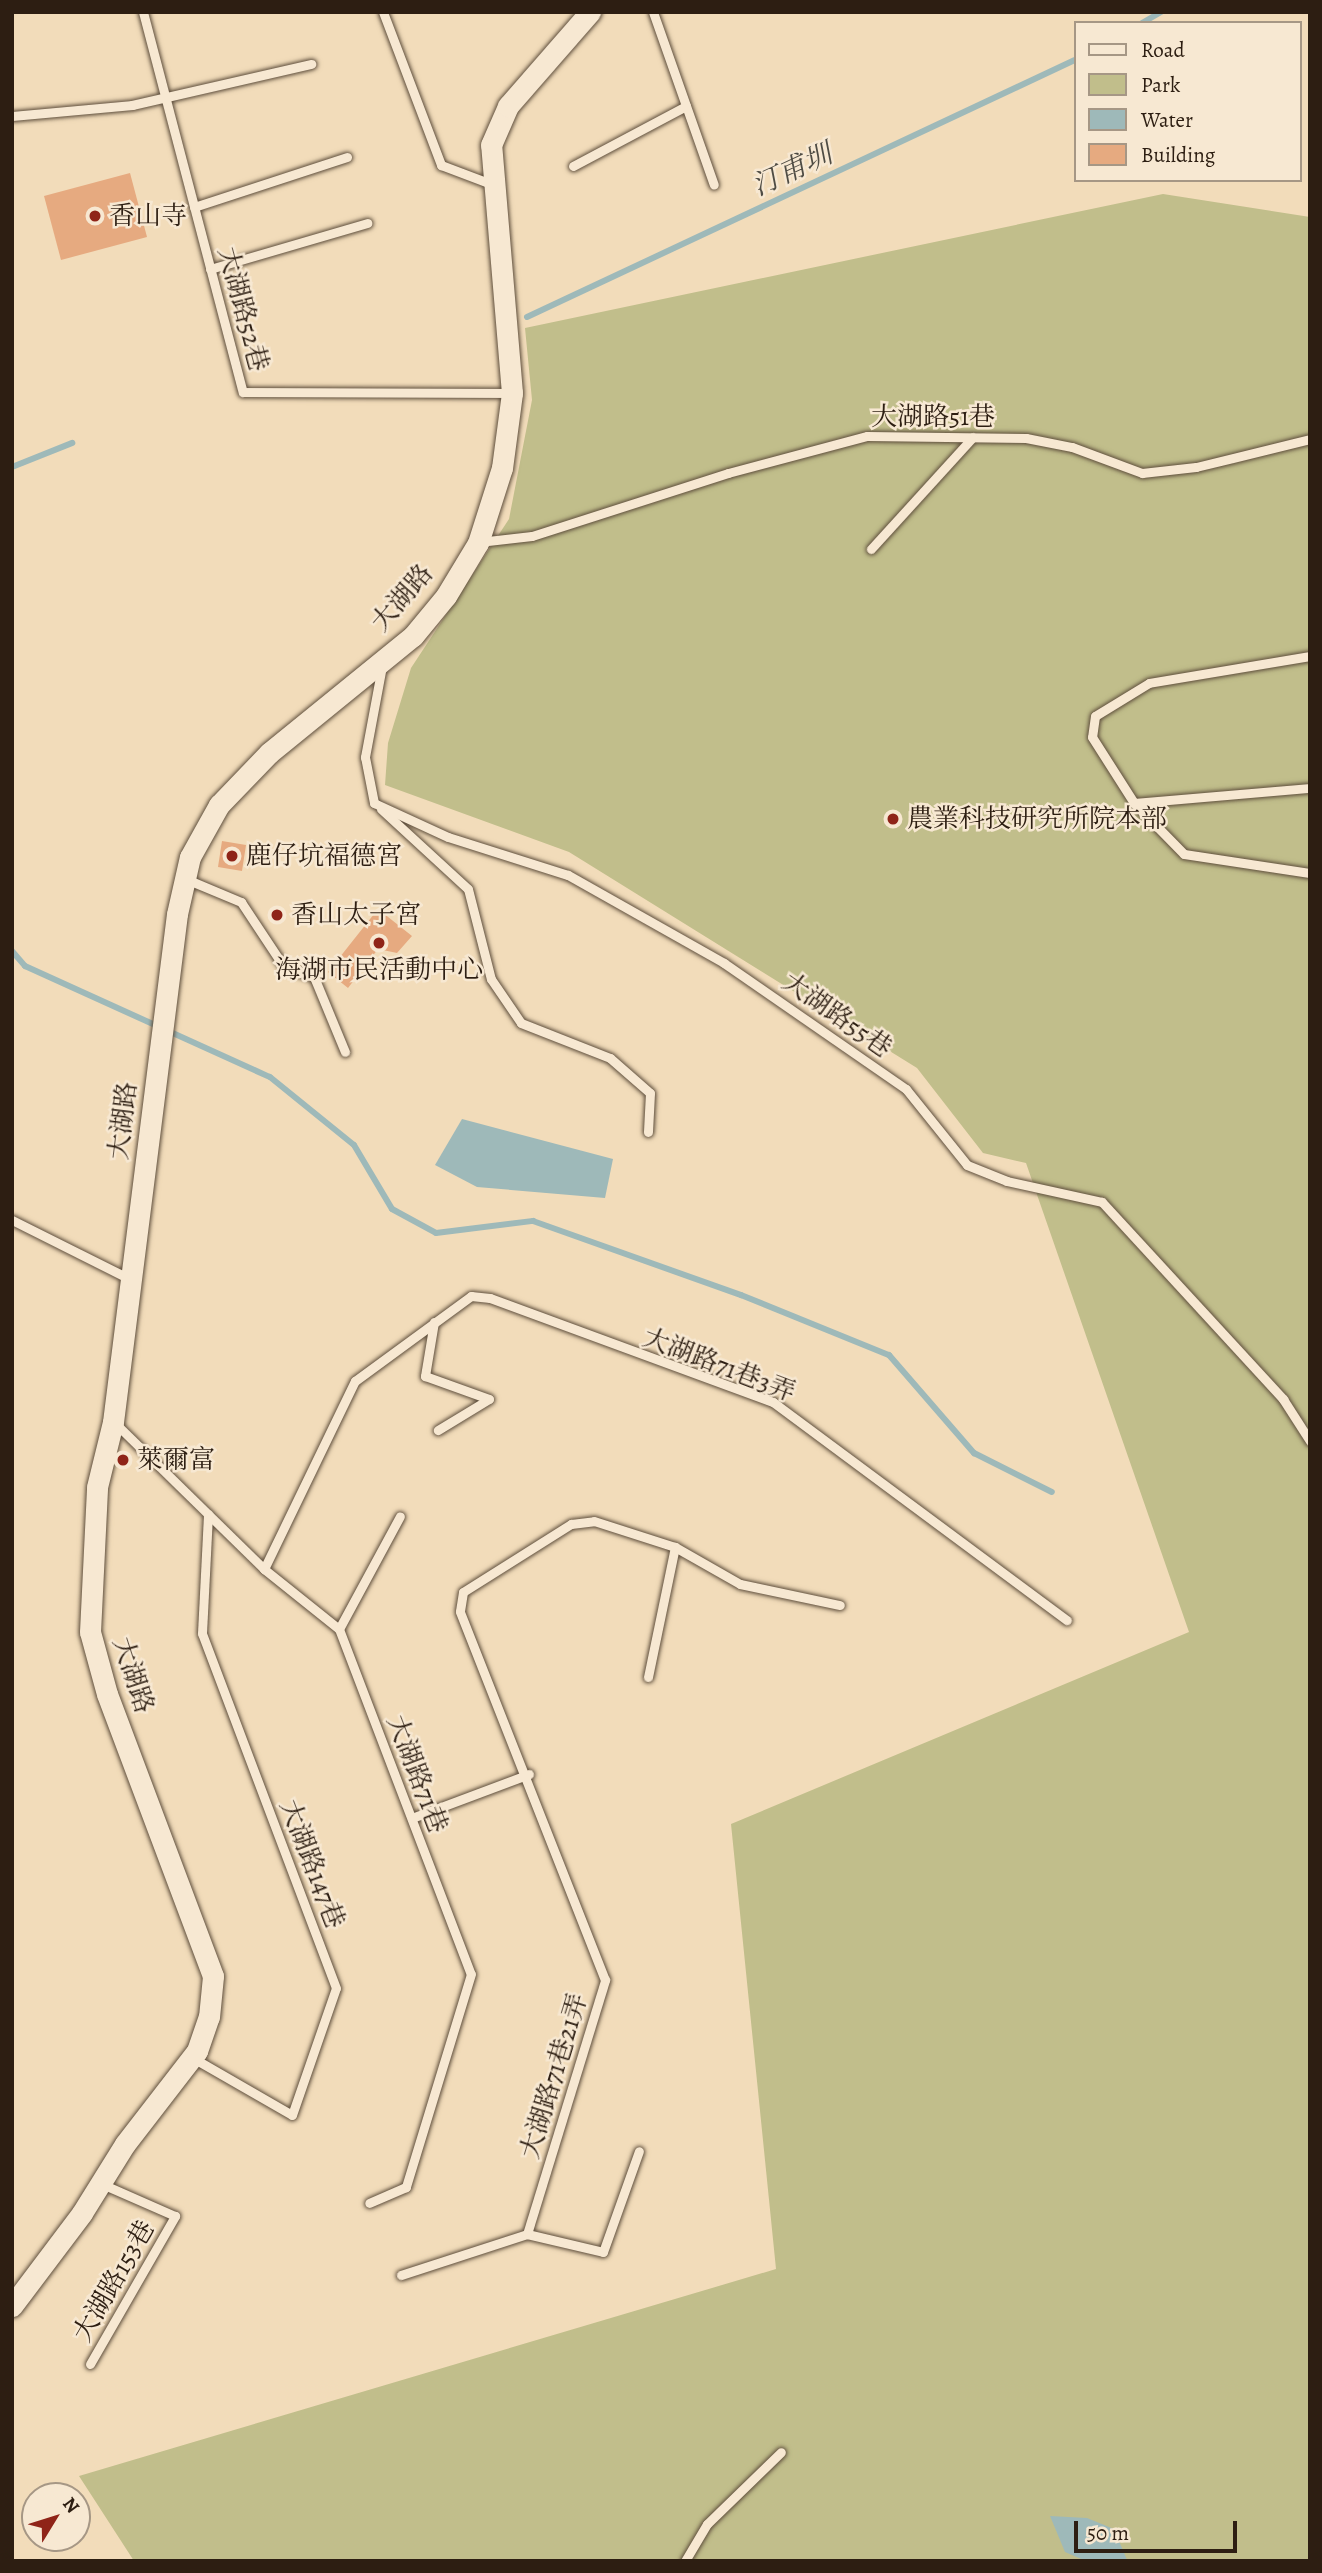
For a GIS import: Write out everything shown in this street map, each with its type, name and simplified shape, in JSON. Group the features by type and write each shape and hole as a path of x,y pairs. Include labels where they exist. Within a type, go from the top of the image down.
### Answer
{"street":[{"name":"大湖路","path":"12,2306 192,2058 209,2017 213,1976 107,1694 90,1632 97,1487 113,1422 163,1029 190,857 219,805 269,754 413,636 446,596 478,542 502,468 512,393 491,184 491,145 508,106 590,12"}],"lane":[{"name":"大湖路52巷","path":"143,12 243,393 512,393"},
{"path":"383,12 441,165 491,184"},
{"path":"653,12 714,185"},
{"path":"12,116 167,98 311,64"},
{"path":"573,166 686,106"},
{"path":"194,207 347,157"},
{"path":"210,269 367,223"},
{"name":"大湖路51巷","path":"478,542 532,536 728,472 867,436 1026,438 1072,447 1142,473 1196,467 1310,439"},
{"path":"871,549 973,437"},
{"path":"1310,656 1149,684 1095,716 1092,737 1134,803 1184,854 1310,873"},
{"path":"383,661 365,757 374,803 468,889 491,979 522,1023 610,1058 650,1093 648,1132"},
{"path":"1134,803 1310,788"},
{"name":"大湖路55巷","path":"374,803 448,837 568,875 724,963 906,1089 967,1165 1007,1181 1102,1202 1283,1399 1310,1441"},
{"path":"185,878 241,902 284,967 314,977 345,1052"},
{"path":"12,1220 132,1280"},
{"name":"大湖路71巷3弄","path":"264,1569 355,1381 471,1296 490,1297 773,1402 1067,1620"},
{"path":"434,1322 425,1376 489,1399 439,1430"},
{"path":"113,1422 264,1569 339,1629 400,1516"},
{"name":"大湖路147巷","path":"192,2058 292,2115 336,1988 202,1633 208,1514"},
{"name":"大湖路71巷21弄","path":"527,2234 605,1980 529,1774 460,1611 463,1592 571,1524 594,1521 675,1548 740,1584 840,1605"},
{"path":"648,1678 675,1548"},
{"name":"大湖路71巷","path":"339,1629 471,1974 406,2187 369,2203"},
{"path":"412,1818 529,1774"},
{"path":"401,2275 527,2234 603,2252 639,2151"},
{"name":"大湖路153巷","path":"90,2364 175,2216 101,2183"},
{"path":"685,2561 707,2524 781,2452"}],"green space":[{"path":"1163,194 1310,217 1310,2561 134,2561 91,2495 91,2482 83,2482 79,2476 776,2269 731,1824 1189,1632 1026,1163 983,1153 917,1068 569,852 385,785 388,743 411,668 509,519 532,400 525,328"}],"water":[{"path":"462,1119 613,1159 605,1198 477,1187 435,1165"},
{"path":"1050,2516 1087,2518 1114,2529 1127,2560 1086,2561 1065,2552"}],"building":[{"name":"香山寺","path":"130,173 147,237 61,260 44,196"},
{"name":"鹿仔坑福德宮","path":"222,841 246,845 242,871 218,867"},
{"name":"海湖市民活動中心","path":"378,909 412,936 397,953 378,949 348,988 328,972"}],"waterway":[{"name":"汀甫圳","path":"1145,21 1161,12"},
{"name":"汀甫圳","path":"527,317 1074,60"},
{"name":"汀甫圳","path":"12,467 72,443"},
{"path":"12,951 25,966 270,1077 354,1145 392,1209 436,1233 533,1221 741,1295 889,1355 974,1453 1052,1492"}],"place":[{"name":"香山寺","path":"95,216"},
{"name":"農業科技研究所院本部","path":"893,819"},
{"name":"鹿仔坑福德宮","path":"232,856"},
{"name":"香山太子宮","path":"277,915"},
{"name":"海湖市民活動中心","path":"379,943"},
{"name":"萊爾富","path":"123,1460"}]}
